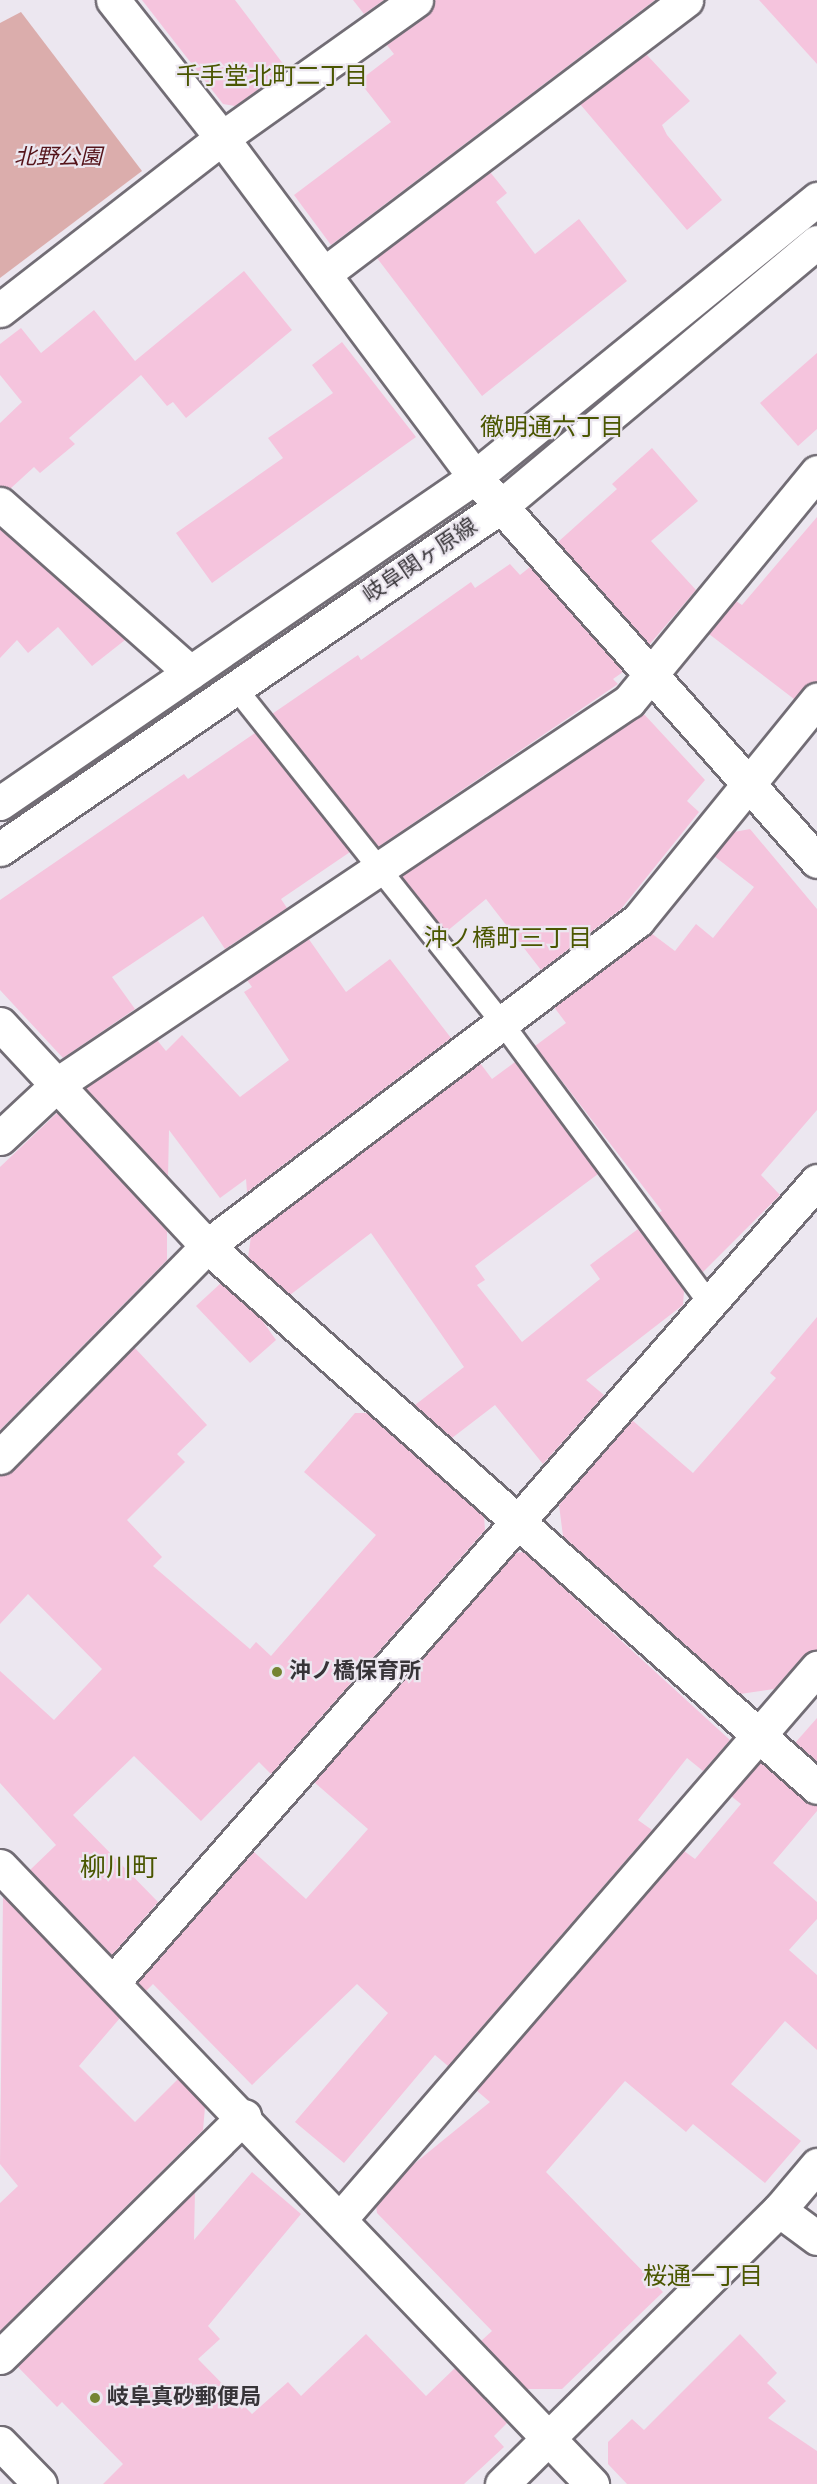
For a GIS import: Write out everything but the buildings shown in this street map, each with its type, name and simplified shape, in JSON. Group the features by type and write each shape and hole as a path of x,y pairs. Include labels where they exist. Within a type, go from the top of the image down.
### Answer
{"main road":[{"path":"113,0 222,138 475,477 650,677 817,861"},
{"path":"0,310 222,138 416,0"},
{"path":"324,274 686,0"},
{"name":"岐阜関ヶ原線","path":"0,803 475,477 817,199"},
{"name":"岐阜関ヶ原線","path":"0,849 234,686 500,507 817,242"},
{"path":"0,1138 59,1083 629,701 817,472"},
{"path":"0,504 190,672"},
{"path":"0,1457 207,1246 638,920 817,700"},
{"path":"0,1024 59,1083 207,1246 520,1520 817,1787"},
{"path":"114,1981 817,1181"},
{"path":"340,2219 817,1668"},
{"path":"0,1866 244,2116 547,2440 592,2484"},
{"path":"0,2357 244,2116"},
{"path":"502,2484 779,2211 817,2165"},
{"path":"779,2211 817,2238"},
{"path":"0,2443 40,2484"}],"lane":[{"path":"234,686 376,870 502,1023 709,1303"}],"green space":[{"name":"北野公園","path":"21,12 142,171 0,278 0,23"}],"place":[{"name":"沖ノ橋保育所","path":"277,1672"},
{"name":"岐阜真砂郵便局","path":"95,2398"}],"district":[{"name":"千手堂北町二丁目","path":"272,78"},
{"name":"徹明通六丁目","path":"552,429"},
{"name":"沖ノ橋町三丁目","path":"508,940"},
{"name":"柳川町","path":"119,1869"},
{"name":"桜通一丁目","path":"703,2278"}]}
